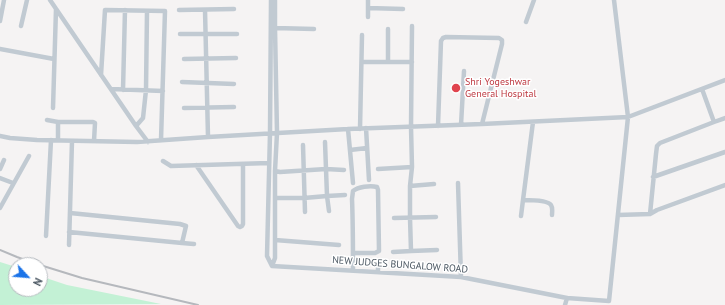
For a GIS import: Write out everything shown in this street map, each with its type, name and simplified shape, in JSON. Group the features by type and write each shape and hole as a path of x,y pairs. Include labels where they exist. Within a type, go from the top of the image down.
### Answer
{"street":[{"path":"0,21 4,0"},
{"path":"21,26 27,0"},
{"path":"50,0 148,142"},
{"path":"271,0 267,256 272,266"},
{"path":"272,266 275,258 275,0"},
{"path":"368,0 368,17"},
{"path":"526,22 534,0"},
{"name":"NEW JUDGES BUNGALOW ROAD","path":"272,266 461,277 568,298 611,303 628,117 614,0"},
{"path":"368,8 403,9"},
{"path":"52,108 56,9"},
{"path":"101,75 105,10 165,12 161,140"},
{"path":"123,90 124,10"},
{"path":"179,10 234,10"},
{"path":"205,10 208,137"},
{"path":"136,126 143,118 146,90 147,11"},
{"path":"411,251 410,186 412,167 412,26"},
{"path":"275,28 314,29"},
{"path":"388,30 388,62"},
{"path":"180,34 237,34"},
{"path":"360,129 362,35"},
{"path":"438,126 441,41 446,37 499,38 502,40 482,124"},
{"path":"0,49 54,59"},
{"path":"184,58 236,58"},
{"path":"362,62 412,62"},
{"path":"461,125 464,71"},
{"path":"0,136 10,138 72,141 148,142 366,128 628,117 725,80"},
{"path":"182,82 234,84"},
{"path":"111,89 163,91"},
{"path":"702,89 714,122"},
{"path":"184,108 234,107"},
{"path":"650,214 657,146 660,143 725,118"},
{"path":"47,120 58,122 93,122 94,141"},
{"path":"58,122 58,140"},
{"path":"521,216 533,122"},
{"path":"366,128 369,180"},
{"path":"348,129 353,183"},
{"path":"46,236 51,140"},
{"path":"69,245 72,141"},
{"path":"325,142 329,211"},
{"path":"303,145 305,212"},
{"path":"350,150 367,148"},
{"path":"654,177 725,152"},
{"path":"0,208 29,156"},
{"path":"0,169 4,160"},
{"path":"163,161 171,166 269,163"},
{"path":"196,165 240,227 243,224 243,164"},
{"path":"378,169 412,167"},
{"path":"275,171 326,169 344,170"},
{"path":"0,178 13,183"},
{"path":"458,183 461,277"},
{"path":"410,186 434,184"},
{"path":"618,215 650,214 657,210 725,185"},
{"path":"353,253 375,253 379,251 377,187 356,188 353,191 352,199 353,270"},
{"path":"275,198 345,196"},
{"path":"524,200 546,202 550,204 552,207 552,215"},
{"path":"70,213 180,224 186,226 182,242"},
{"path":"394,218 436,217"},
{"path":"69,232 194,244"},
{"path":"275,240 339,245"},
{"path":"393,252 437,250"},
{"path":"378,260 378,272"},
{"path":"565,305 568,298"}],"green space":[{"path":"0,262 8,264 8,297 48,297 48,279 67,285 161,304 0,305"}],"railway":[{"path":"0,250 17,257"},
{"path":"48,267 82,278 198,305"}],"place":[{"name":"Shri Yogeshwar General Hospital","path":"456,88"}]}
